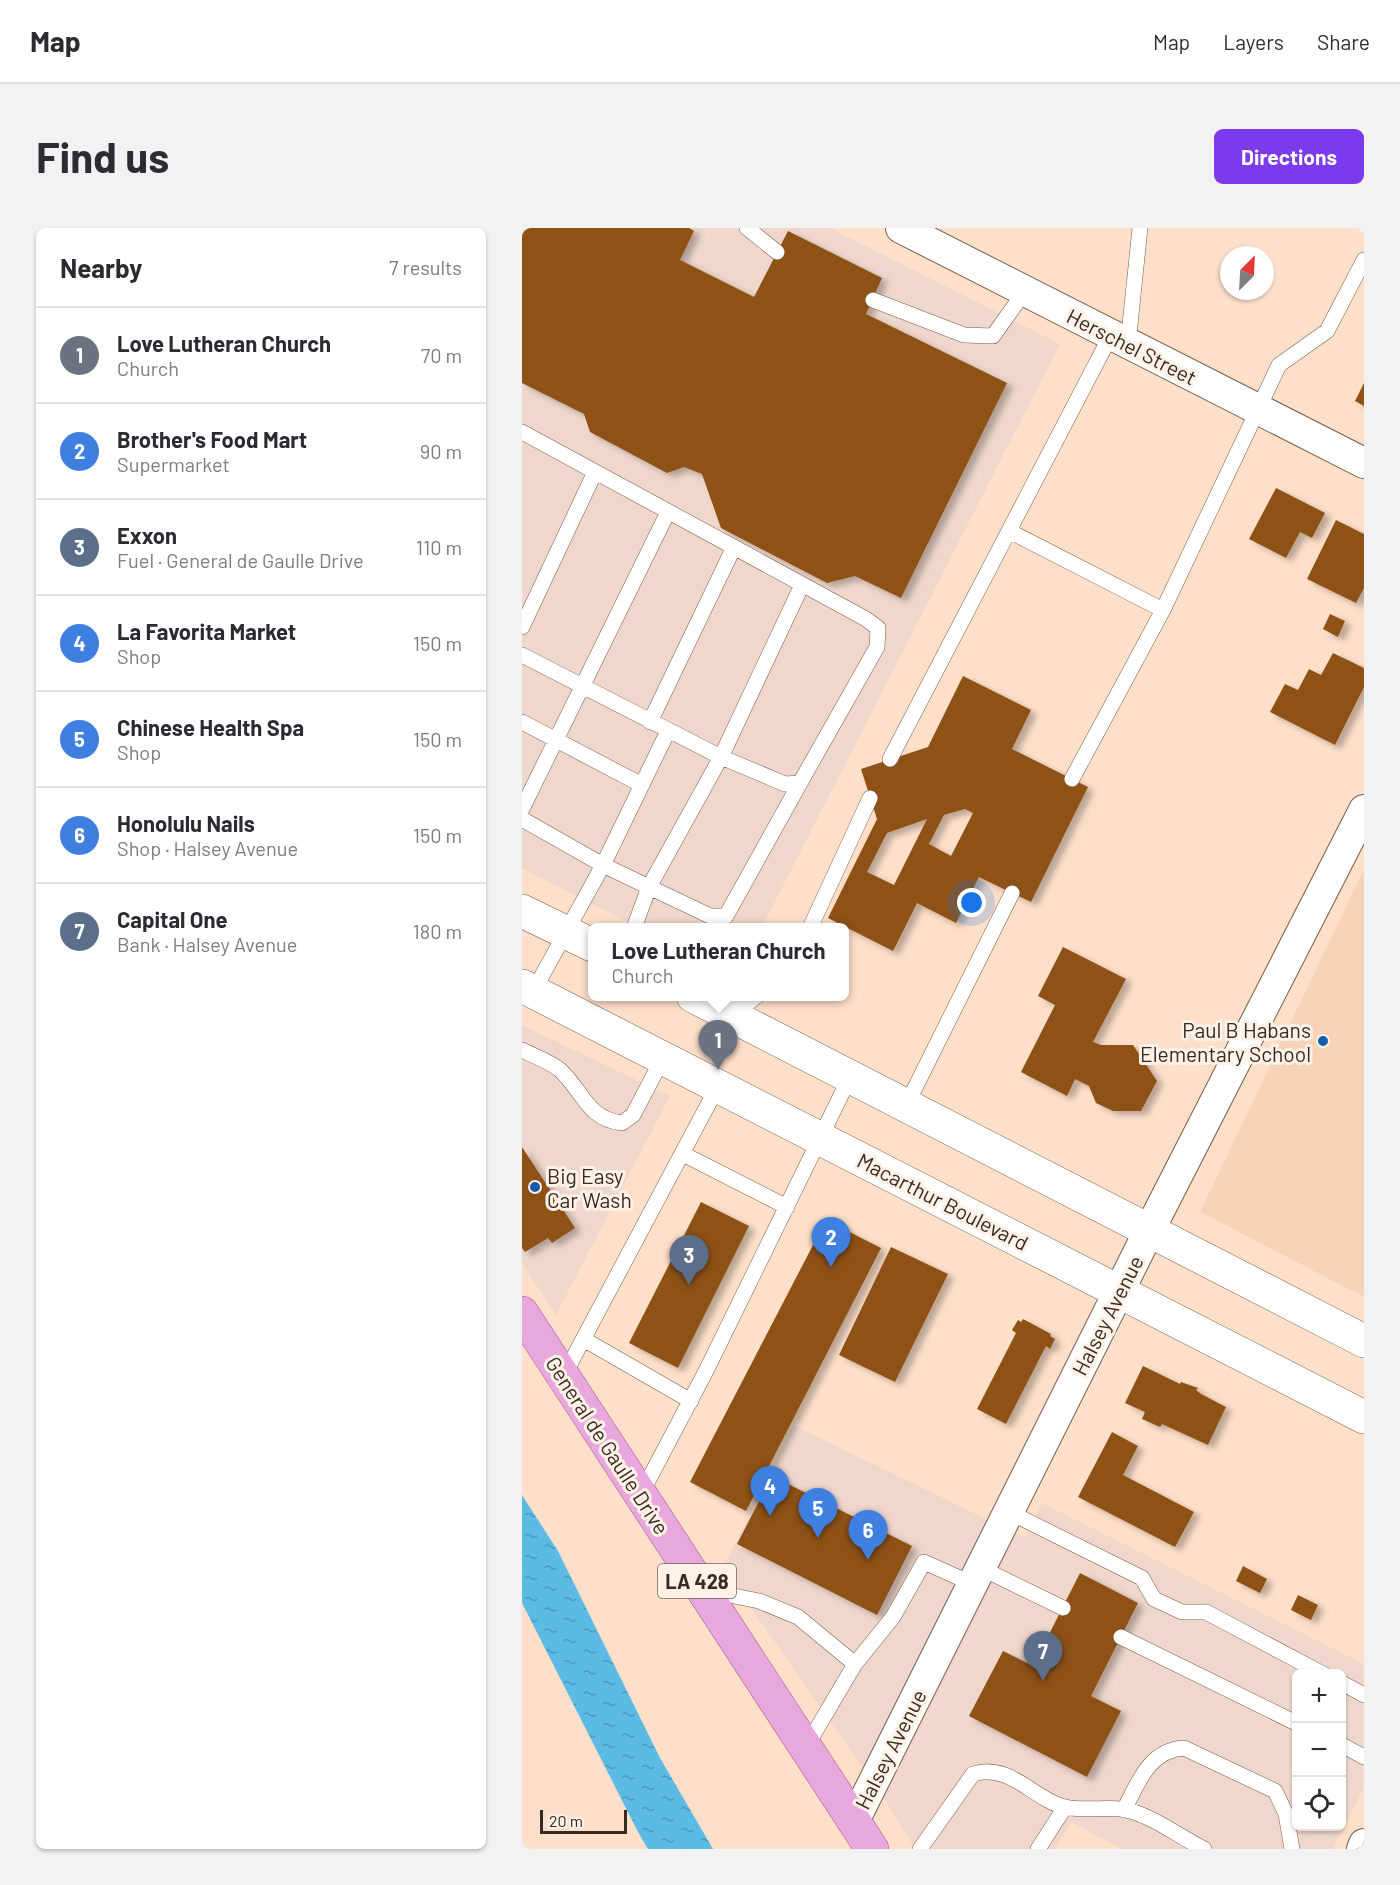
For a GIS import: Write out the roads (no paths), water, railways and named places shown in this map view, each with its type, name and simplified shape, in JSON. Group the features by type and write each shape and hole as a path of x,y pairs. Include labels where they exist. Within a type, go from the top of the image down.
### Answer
{"main road":[{"name":"General de Gaulle Drive","path":"522,1313 872,1849"}],"street":[{"name":"Herschel Street","path":"901,228 1364,463"},
{"name":"Halsey Avenue","path":"854,1821 1150,1229 1364,810"},
{"path":"522,911 578,938"},
{"name":"Macarthur Boulevard","path":"527,989 1364,1416"},
{"path":"702,1001 1364,1341"},
{"path":"1362,1849 1364,1844"}],"lane":[{"path":"747,228 777,252"},
{"path":"890,759 1009,531 1120,340 1140,228"},
{"path":"1072,780 1163,609 1260,410 1279,365 1327,331 1364,260"},
{"path":"873,300 964,334 993,336 1024,291"},
{"path":"522,819 603,866 710,916 726,916 877,647 878,628 866,619 595,472 523,436"},
{"path":"522,627 595,472"},
{"path":"522,809 668,512"},
{"path":"1009,531 1163,609"},
{"path":"650,722 734,548"},
{"path":"636,923 649,887 721,757 802,585"},
{"path":"522,655 721,757 784,784 800,783"},
{"path":"522,722 642,785"},
{"path":"527,989 578,938 603,866 668,730"},
{"path":"812,923 870,798"},
{"path":"906,1106 1012,893"},
{"path":"731,1016 750,1001"},
{"path":"522,1050 557,1068 571,1081 595,1114 608,1122 622,1123 633,1115 663,1058"},
{"path":"641,1494 691,1401 850,1077"},
{"path":"563,1377 585,1340 718,1086"},
{"path":"683,1154 787,1207"},
{"path":"585,1340 691,1401"},
{"path":"1008,1512 1142,1578 1154,1599 1182,1612 1206,1612 1314,1669"},
{"path":"806,1747 855,1664 893,1617 924,1562 977,1576 1063,1608"},
{"path":"702,1589 759,1600 798,1617 855,1664"},
{"path":"1121,1637 1292,1721"},
{"path":"1346,1686 1364,1695"},
{"path":"1346,1747 1364,1756"},
{"path":"1124,1810 1144,1770 1159,1756 1173,1749 1184,1748 1275,1791 1286,1814 1292,1849"},
{"path":"921,1849 973,1774 987,1770 1010,1777 1065,1807 1124,1810 1145,1818 1204,1849"},
{"path":"1038,1849 1065,1807"}],"water":[{"path":"522,1495 558,1551 660,1758 713,1849 648,1849 638,1832 522,1603"}],"place":[{"name":"Paul B Habans Elementary School","path":"1323,1041"},
{"name":"Love Lutheran Church","path":"718,1070"},
{"name":"Big Easy Car Wash","path":"535,1187"},
{"name":"Brother's Food Mart","path":"831,1267"},
{"name":"Exxon","path":"689,1285"},
{"name":"La Favorita Market","path":"770,1516"},
{"name":"Chinese Health Spa","path":"818,1538"},
{"name":"Honolulu Nails","path":"868,1560"},
{"name":"Capital One","path":"1043,1681"}]}
